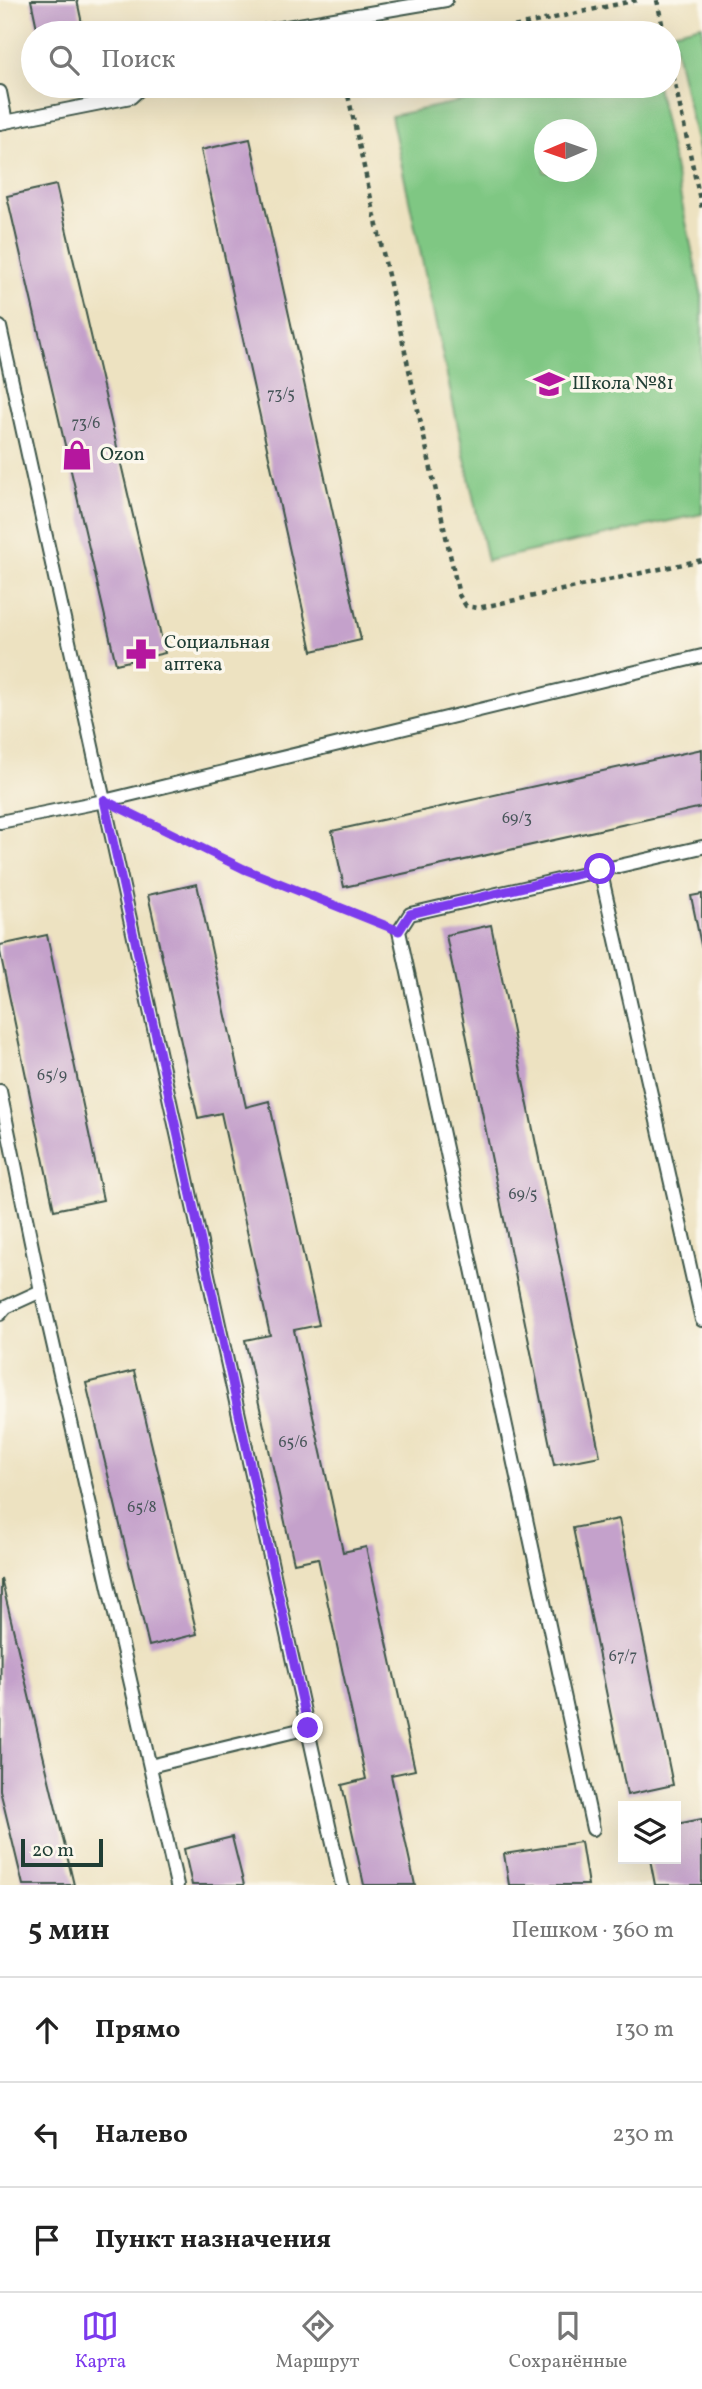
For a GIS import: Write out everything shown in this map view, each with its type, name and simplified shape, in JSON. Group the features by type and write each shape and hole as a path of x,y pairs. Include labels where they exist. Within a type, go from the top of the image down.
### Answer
{"lane":[{"path":"323,21 446,0"},
{"path":"0,92 3,122 126,98"},
{"path":"0,327 342,1885"},
{"path":"0,821 104,800 702,656"},
{"path":"593,1829 399,931 410,914 702,846"},
{"path":"600,869 702,1320"},
{"path":"0,1091 41,1291 177,1885"},
{"path":"0,1314 6,1307 41,1291"},
{"path":"150,1766 308,1728"}],"path":[{"path":"541,21 638,0"},
{"path":"657,0 661,21"},
{"path":"349,98 459,595 466,606 478,608 702,560"},
{"path":"678,98 702,209"},
{"path":"104,800 244,869 399,931"}],"green space":[{"path":"702,25 702,167 681,72 681,30"},
{"name":"Школа №81","path":"476,98 660,98 702,297 702,514 487,561 391,116"}],"building":[{"path":"31,0 77,0 81,21 35,21"},
{"path":"250,139 361,640 312,651 201,150"},
{"path":"56,185 165,653 116,664 7,196"},
{"path":"702,749 702,807 344,887 332,831"},
{"path":"197,884 246,1107 269,1101 319,1325 294,1330 343,1552 366,1547 415,1770 391,1775 415,1885 364,1885 342,1785 366,1779 318,1558 294,1563 245,1340 270,1335 221,1113 198,1118 148,895"},
{"path":"702,894 702,944 701,945 691,896"},
{"path":"491,925 600,1456 554,1465 446,935"},
{"path":"47,935 103,1200 54,1210 0,952 0,945"},
{"path":"134,1371 197,1634 149,1646 86,1383"},
{"path":"619,1519 673,1785 627,1795 573,1528"},
{"path":"1,1578 74,1885 23,1885 0,1790"},
{"path":"702,1819 702,1885 655,1885 651,1864 681,1864 681,1823"},
{"path":"232,1837 244,1885 192,1885 184,1849"},
{"path":"581,1842 588,1885 509,1885 504,1854"}],"place":[{"name":"Школа №81","path":"549,384"},
{"name":"Ozon","path":"77,455"},
{"name":"Социальная аптека","path":"141,654"}],"route":[{"path":"308,1728 104,800 244,869 399,931 410,914 600,869"}]}
